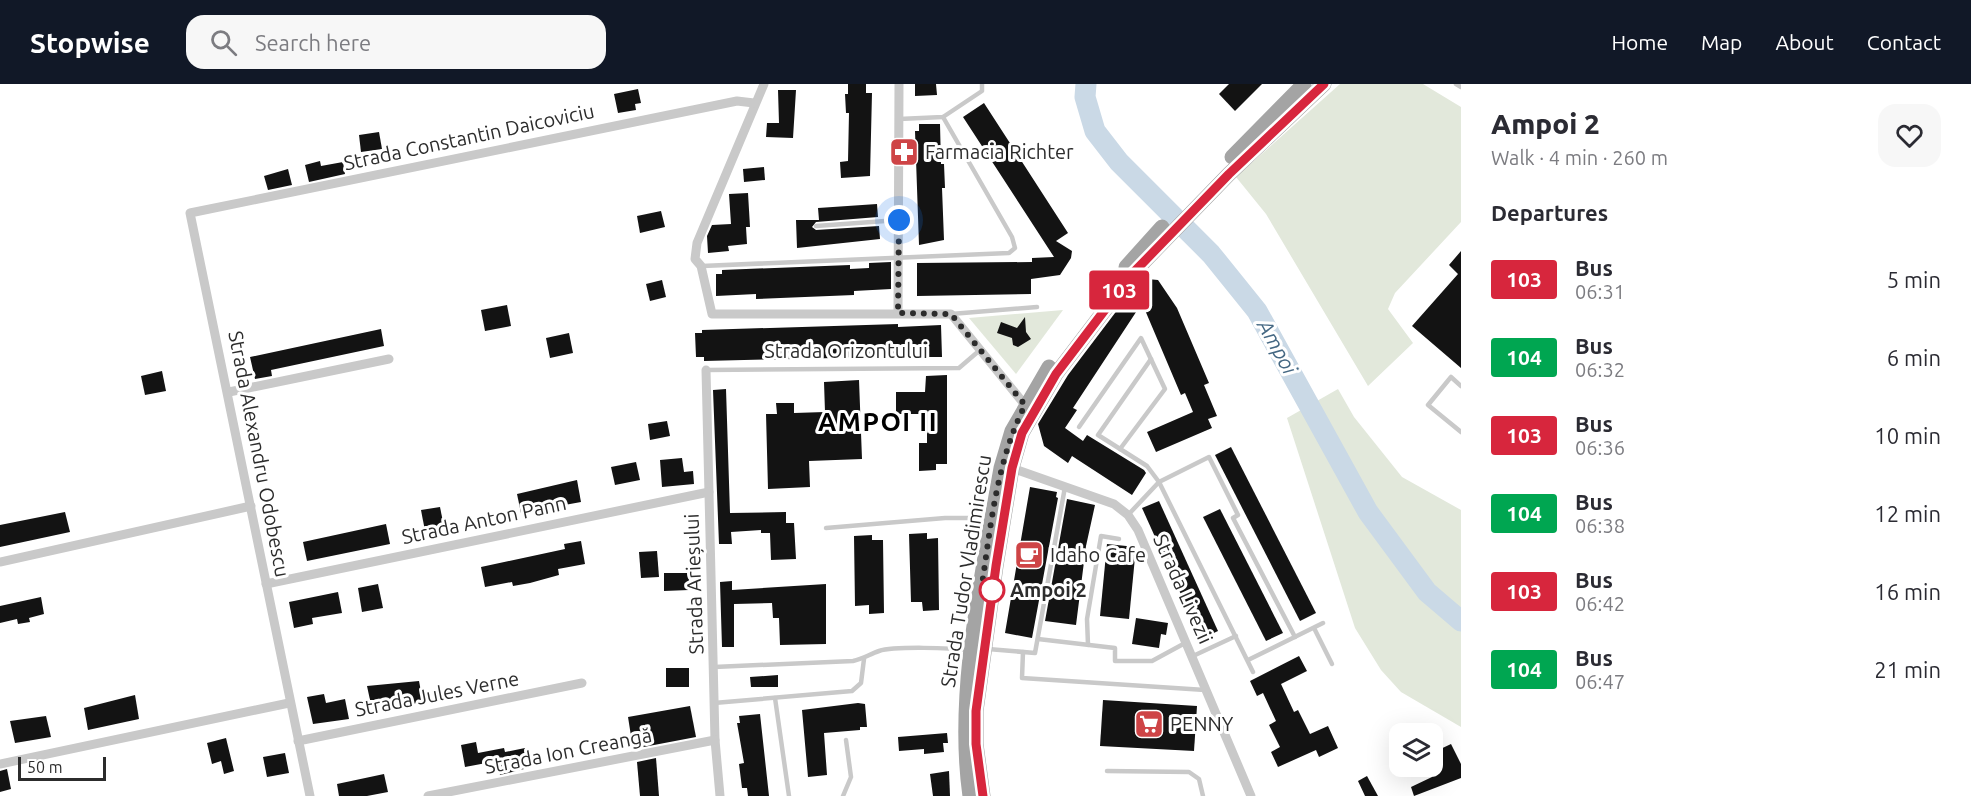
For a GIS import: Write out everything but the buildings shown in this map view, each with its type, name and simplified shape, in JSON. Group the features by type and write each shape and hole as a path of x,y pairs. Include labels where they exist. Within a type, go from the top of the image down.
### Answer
{"main road":[{"path":"1143,254 1226,171 1304,84"},
{"path":"1226,171 1324,84"},
{"name":"Strada Tudor Vladimirescu","path":"983,796 977,752 978,650 992,518 1005,450 1025,405 1077,328 1143,254"},
{"name":"Strada Tudor Vladimirescu","path":"970,796 965,726 1012,468 1022,433 1056,374 1143,254"}],"street":[{"path":"701,266 695,259 697,243 754,103 764,84"},
{"path":"898,313 899,84"},
{"name":"Strada Constantin Daicoviciu","path":"190,213 737,100 754,103"},
{"name":"Strada Alexandru Odobescu","path":"190,213 229,392 310,796"},
{"name":"Strada Orizontului","path":"701,266 712,314 951,314"},
{"path":"951,314 1025,405"},
{"path":"229,392 389,359"},
{"name":"Strada Arieșului","path":"706,370 715,741 720,796"},
{"name":"Strada Livezii","path":"1012,468 1114,504 1128,515 1138,530 1251,796"},
{"name":"Strada Anton Pann","path":"266,584 709,492"},
{"path":"0,562 251,506"},
{"name":"Strada Jules Verne","path":"298,741 582,683"},
{"path":"0,764 290,703"},
{"name":"Strada Ion Creangă","path":"428,796 715,741"}],"lane":[{"path":"899,119 943,117 982,91 982,84"},
{"path":"1456,84 1461,87"},
{"path":"701,266 899,257 1004,255 1015,249 1012,237 943,117"},
{"path":"816,226 899,220"},
{"name":"Strada Orizontului","path":"951,314 1037,307"},
{"path":"1079,427 1141,338 1165,389 1120,449"},
{"name":"Strada Orizontului","path":"706,370 959,368 980,350"},
{"path":"1151,359 1098,435 1147,466 1159,482 1253,672"},
{"path":"1461,386 1451,377 1428,405 1461,432"},
{"path":"1128,515 1159,482 1209,457 1238,514 1233,518 1295,637"},
{"path":"714,668 864,659 880,650 950,648 1035,653 1065,487"},
{"path":"826,528 945,518 992,518"},
{"path":"1088,645 1087,619 1101,536 1119,539"},
{"path":"1248,660 1323,623"},
{"path":"1314,627 1332,664"},
{"path":"1193,656 1236,636"},
{"path":"1038,639 1115,648 1115,661 1152,661 1187,642"},
{"path":"1023,652 1022,678 1207,690"},
{"path":"714,703 852,691 861,683 864,659"},
{"path":"775,698 789,796"},
{"path":"843,796 851,777 846,740"},
{"path":"1107,771 1189,772 1199,779 1203,796"}],"shaded area":[{"path":"1340,84 1423,84 1461,107 1461,222 1395,293 1388,309 1413,343 1368,386 1266,214 1236,177"},
{"path":"1063,310 1016,374 969,318"},
{"path":"1338,389 1354,417 1402,477 1461,510 1461,727 1401,692 1381,670 1355,628 1287,418"}],"waterway":[{"name":"Ampoi","path":"1086,84 1085,97 1095,131 1119,162 1211,254 1257,311 1368,512 1427,592 1461,621"}],"bus line":[{"name":"103","path":"983,796 976,744 976,711 1012,468 1022,433 1056,374 1133,273 1229,174 1324,84"}],"place":[{"name":"Farmacia Richter","path":"904,152"},
{"name":"Idaho Cafe","path":"1029,555"},
{"name":"Ampoi 2","path":"992,590"},
{"name":"PENNY","path":"1149,724"}],"district":[{"name":"AMPOI II","path":"878,422"}],"route":[{"path":"899,220 898,313 951,314 1025,405 1005,450 992,518 982,585 992,590"}]}
